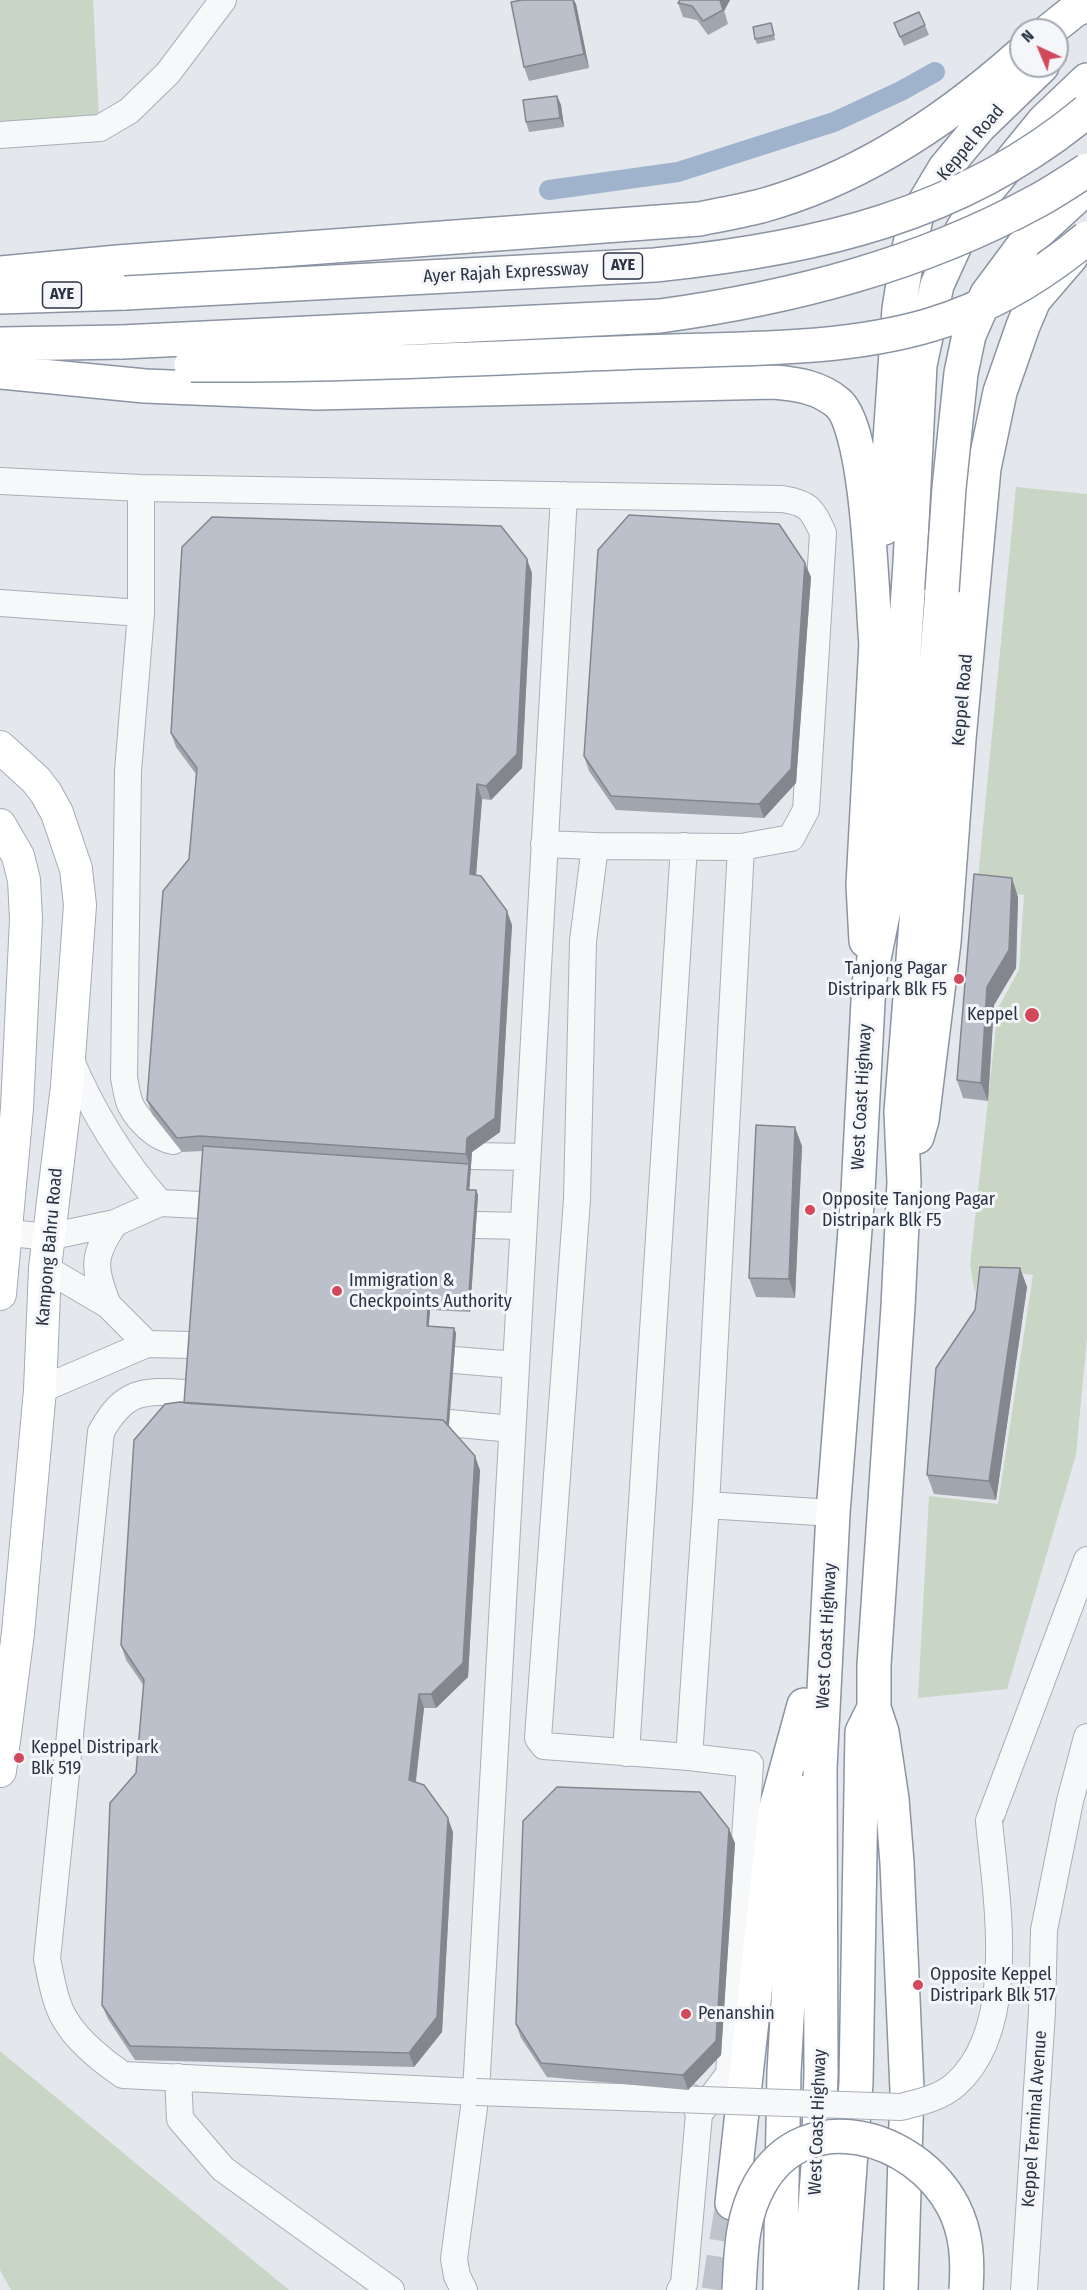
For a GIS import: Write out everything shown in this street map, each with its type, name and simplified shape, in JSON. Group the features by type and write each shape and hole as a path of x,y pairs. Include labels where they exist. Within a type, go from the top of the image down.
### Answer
{"highway":[{"path":"1065,18 1075,10 1087,5"},
{"path":"1069,41 1087,24"},
{"path":"0,273 118,261 699,219 762,206 812,189 918,134 992,80 1009,65"},
{"name":"Keppel Road","path":"869,983 863,885 876,646 899,309 908,252 917,215 945,168 979,127 1030,78"},
{"path":"869,983 888,890 910,563 920,365 930,309 940,276 962,230 982,197 1044,121 1087,80"},
{"name":"Ayer Rajah Expressway","path":"0,297 125,293 655,265 774,249 871,226 975,186 1026,157 1087,111"},
{"path":"0,344 122,342 660,316 728,307 834,282 934,249 1037,201 1087,170"},
{"path":"904,1182 902,1101 949,488 961,373 969,335 987,294 1001,272 1041,228 1087,188"},
{"path":"0,370 345,364 772,346 880,337 931,325 983,304 1037,276 1087,238"},
{"name":"Keppel Road","path":"904,1182 922,1120 944,942 960,728 984,468 1000,393 1034,300 1075,263 1087,243"},
{"path":"0,370 145,386 317,393 738,382 774,382 813,388 839,404 856,440 862,471 876,646"},
{"name":"West Coast Highway","path":"809,2290 818,2166 821,2074 820,1768 833,1513 858,1191 869,983"},
{"name":"West Coast Highway","path":"841,2290 856,2083 862,1732 874,1708 874,1665 904,1182"},
{"path":"780,2290 784,2072 804,1705 833,1513"},
{"path":"732,2203 775,1811 804,1705"},
{"path":"874,1708 882,1732 892,1799 897,1863 907,2090 901,2290"},
{"path":"739,2290 741,2244 746,2218 760,2183 773,2165 790,2151 807,2142 847,2136 867,2138 903,2154 938,2184 952,2205 964,2236 968,2260 966,2290"}],"main road":[{"name":"Kampong Bahru Road","path":"0,747 30,774 46,793 57,813 76,869 80,905 68,1071 45,1268 40,1390 18,1633 0,1771"},
{"path":"0,825 18,856 25,890 26,954 11,1120 0,1294"},
{"path":"11,1120 31,1094 44,1086 55,1084 68,1071"}],"lane":[{"path":"0,135 100,128 129,111 168,74 223,0"},
{"path":"0,481 141,488 782,499 802,502 815,515 824,533 806,810 791,838 741,848 544,844"},
{"path":"141,488 141,613 128,771 124,1078 131,1106 146,1125 162,1139 173,1141"},
{"path":"464,2290 457,2276 454,2259 476,2092 564,495"},
{"path":"0,603 141,613"},
{"path":"596,846 583,941 577,1199 538,1738 544,1746 750,1764 729,2074 699,2114"},
{"path":"626,1753 684,846"},
{"path":"689,1757 706,1505 741,848"},
{"path":"68,1071 135,1174 160,1203"},
{"path":"472,1156 527,1157"},
{"path":"3,1232 48,1237 115,1223 160,1203 201,1205"},
{"path":"108,1305 98,1279 97,1260 99,1248 115,1223"},
{"path":"476,1225 523,1226"},
{"path":"45,1268 108,1305 147,1344"},
{"path":"40,1390 147,1344 191,1345"},
{"path":"454,1360 516,1365"},
{"path":"187,1393 158,1391 140,1394 118,1405 101,1431 47,1959 53,1987 65,2021 101,2060 123,2075 476,2092 901,2107 930,2100 955,2085 973,2063 988,2036 1000,1948 989,1821 1087,1560"},
{"path":"449,1423 512,1429"},
{"path":"706,1505 833,1513"},
{"name":"Keppel Terminal Avenue","path":"1024,2290 1042,2012 1044,1930 1078,1804 1087,1737"},
{"path":"178,2077 180,2120 223,2169 391,2290"},
{"path":"682,2287 699,2114 688,2090"}],"green space":[{"path":"0,0 93,0 99,117 0,122"},
{"path":"1016,487 1087,494 1087,1337 1076,1455 1007,1689 918,1698 929,1496 998,1504 1033,1275 981,1268 975,1293 970,1265 998,1008 1019,970 1024,895 977,889"},
{"path":"0,2051 289,2290 11,2290 0,2270"}],"building":[{"path":"573,0 584,54 524,67 511,2"},
{"path":"680,0 720,0 723,10 703,21 692,6 678,3"},
{"path":"919,12 925,25 900,37 894,23"},
{"path":"771,23 774,35 755,39 753,27"},
{"path":"557,96 560,118 526,122 523,100"},
{"path":"629,515 779,524 805,563 791,769 759,804 611,796 584,756 598,550"},
{"path":"212,517 501,526 527,559 517,754 486,786 477,784 470,874 481,876 507,911 495,1118 467,1138 466,1154 200,1136 177,1138 147,1100 163,891 189,859 197,768 171,733 182,547"},
{"path":"974,874 1012,878 1009,950 987,987 981,1083 957,1080"},
{"path":"756,1125 795,1127 789,1279 749,1278"},
{"path":"203,1146 469,1164 467,1190 476,1190 468,1308 428,1305 427,1326 454,1328 447,1424 443,1420 184,1403"},
{"path":"980,1267 1020,1268 989,1481 927,1475 936,1368 975,1310"},
{"path":"180,1402 443,1420 475,1456 463,1663 431,1694 419,1694 409,1780 424,1785 448,1818 437,2017 409,2053 130,2046 102,2005 110,1803 136,1773 144,1680 121,1645 134,1440 165,1404"},
{"path":"557,1787 700,1792 729,1829 716,2041 683,2075 541,2063 516,2024 523,1821"}],"waterway":[{"path":"549,190 678,172 834,122 901,91 935,72"}],"tunnel":[{"path":"718,2290 732,2203"}],"place":[{"name":"Tanjong Pagar Distripark Blk F5","path":"959,979"},
{"name":"Keppel","path":"1032,1015"},
{"name":"Opposite Tanjong Pagar Distripark Blk F5","path":"810,1210"},
{"name":"Immigration & Checkpoints Authority","path":"337,1291"},
{"name":"Keppel Distripark Blk 519","path":"19,1758"},
{"name":"Opposite Keppel Distripark Blk 517","path":"918,1985"},
{"name":"Penanshin","path":"686,2014"}]}
